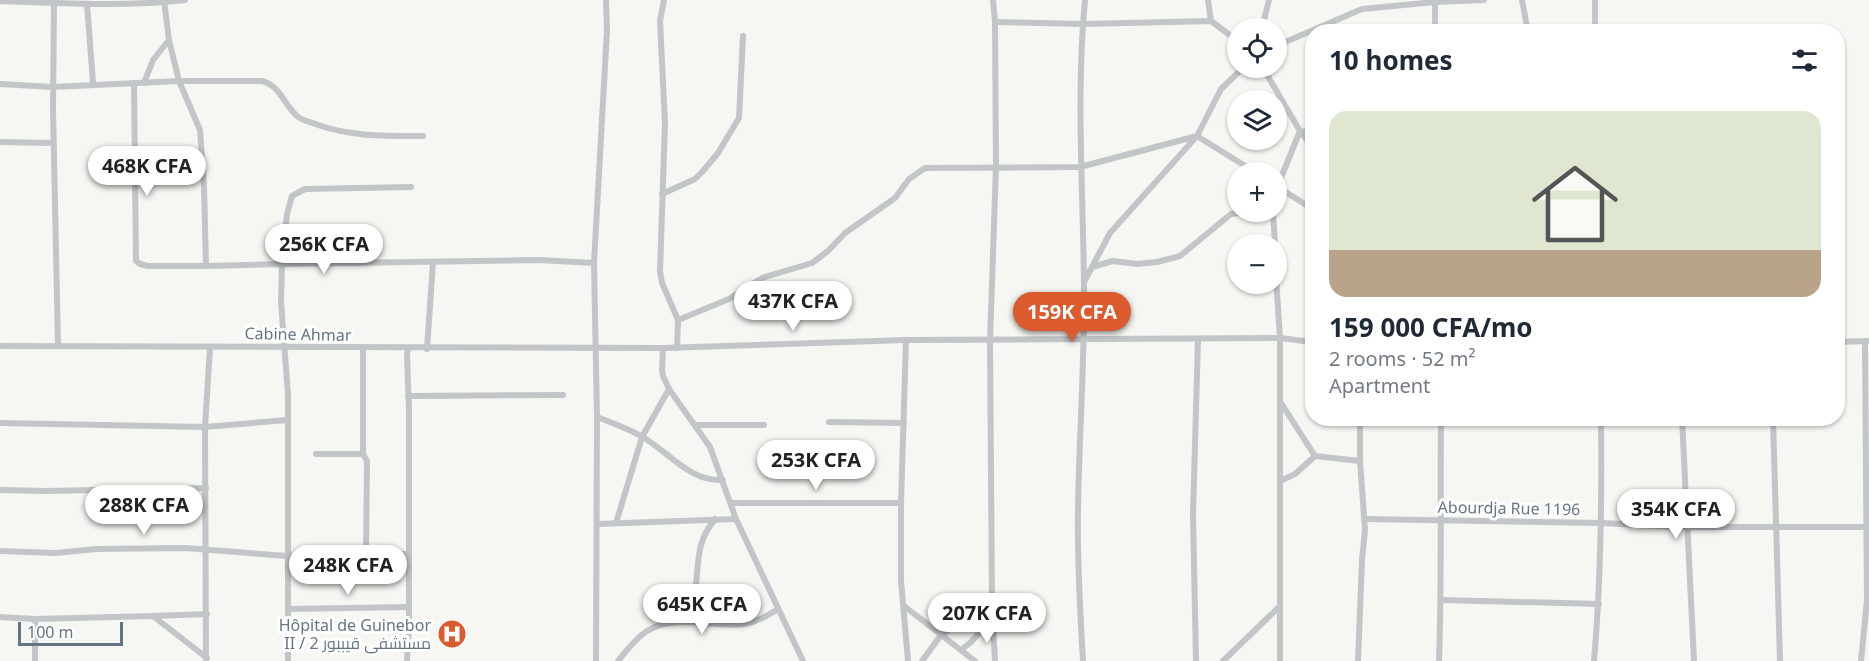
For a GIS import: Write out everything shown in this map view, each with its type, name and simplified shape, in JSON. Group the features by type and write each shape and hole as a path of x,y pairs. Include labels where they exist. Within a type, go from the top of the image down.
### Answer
{"street":[{"path":"0,1 87,4 185,0"},
{"path":"596,661 597,417 594,263 607,40 606,0"},
{"path":"664,0 660,21 664,123 660,271 662,283 678,320 676,348"},
{"path":"993,0 996,22 996,167 990,341 992,602 995,661"},
{"path":"1083,661 1078,511 1084,339 1080,167 1085,0"},
{"path":"1208,0 1211,21"},
{"path":"1264,18 1269,0"},
{"path":"1362,9 1368,0"},
{"path":"1327,24 1362,9 1435,1 1484,0"},
{"path":"1522,0 1526,24"},
{"path":"1595,0 1595,24"},
{"path":"164,1 169,40 179,81 200,130 206,266"},
{"path":"1435,1 1435,24"},
{"path":"54,4 53,143 58,345"},
{"path":"87,4 93,83"},
{"path":"996,22 1083,24 1211,21 1227,33"},
{"path":"1287,41 1305,34"},
{"path":"662,194 694,179 703,171 718,153 739,118 743,36"},
{"path":"144,82 153,60 169,40"},
{"path":"1084,282 1110,233 1197,136 1221,89 1233,78"},
{"path":"1269,78 1305,138"},
{"path":"0,84 53,87 179,81 267,82 280,92 297,117 306,121 334,130 372,136 423,136"},
{"path":"134,83 136,261 140,264 206,266 539,260 594,263"},
{"path":"1300,131 1305,132"},
{"path":"1287,163 1300,131"},
{"path":"678,320 729,299 762,278 812,263 845,234 895,198 909,179 925,168 1080,167 1197,136 1239,162"},
{"path":"0,142 53,143"},
{"path":"288,661 287,383 281,302 287,214 292,196 305,189 411,187"},
{"path":"1287,194 1305,204"},
{"path":"1092,267 1113,261 1137,264 1180,256 1227,217"},
{"path":"427,349 433,262"},
{"path":"1277,294 1280,338 1280,661"},
{"name":"Cabine Ahmar","path":"0,346 284,346 427,349 676,348 906,340 1280,338 1305,341"},
{"path":"1196,661 1193,514 1198,339"},
{"path":"906,340 901,581 908,661"},
{"path":"1845,342 1867,341 1868,600 1861,661"},
{"path":"206,660 205,427 210,347"},
{"path":"363,348 363,454 367,460 366,555"},
{"path":"663,348 662,370 669,388 710,447 736,519 803,661"},
{"path":"406,661 409,607 408,349"},
{"path":"616,523 642,437 669,388"},
{"path":"408,396 563,396"},
{"path":"1280,402 1315,456"},
{"path":"597,417 642,437 689,471 708,480 723,480"},
{"path":"0,423 205,427 287,420"},
{"path":"828,422 904,423"},
{"path":"695,424 764,424"},
{"path":"1358,661 1365,519 1360,461 1360,426"},
{"path":"1439,661 1442,600 1441,426"},
{"path":"1594,661 1602,523 1601,426"},
{"path":"1682,426 1694,661"},
{"path":"1773,426 1780,661"},
{"path":"316,454 363,454"},
{"path":"1280,481 1295,474 1315,456 1360,461"},
{"path":"0,490 206,488"},
{"path":"731,503 901,504"},
{"path":"686,622 694,602 700,542 705,531 715,519"},
{"path":"597,524 736,519"},
{"name":"Abourdja Rue 1196","path":"1365,519 1602,523 1687,527 1868,527"},
{"path":"0,551 55,553 96,549 185,548 287,556 409,554"},
{"path":"1442,600 1599,604"},
{"path":"922,661 941,634 992,602"},
{"path":"904,606 975,661"},
{"path":"1222,661 1280,606"},
{"path":"288,609 409,607"},
{"path":"618,661 647,630 662,625 686,622 744,624 762,619 778,609"},
{"path":"0,617 35,619 207,614"},
{"path":"153,616 206,660"},
{"path":"961,650 993,617"},
{"path":"35,619 35,661"}],"place":[{"name":"Hôpital de Guinebor II / مستشفى قيببور 2","path":"452,634"}]}
